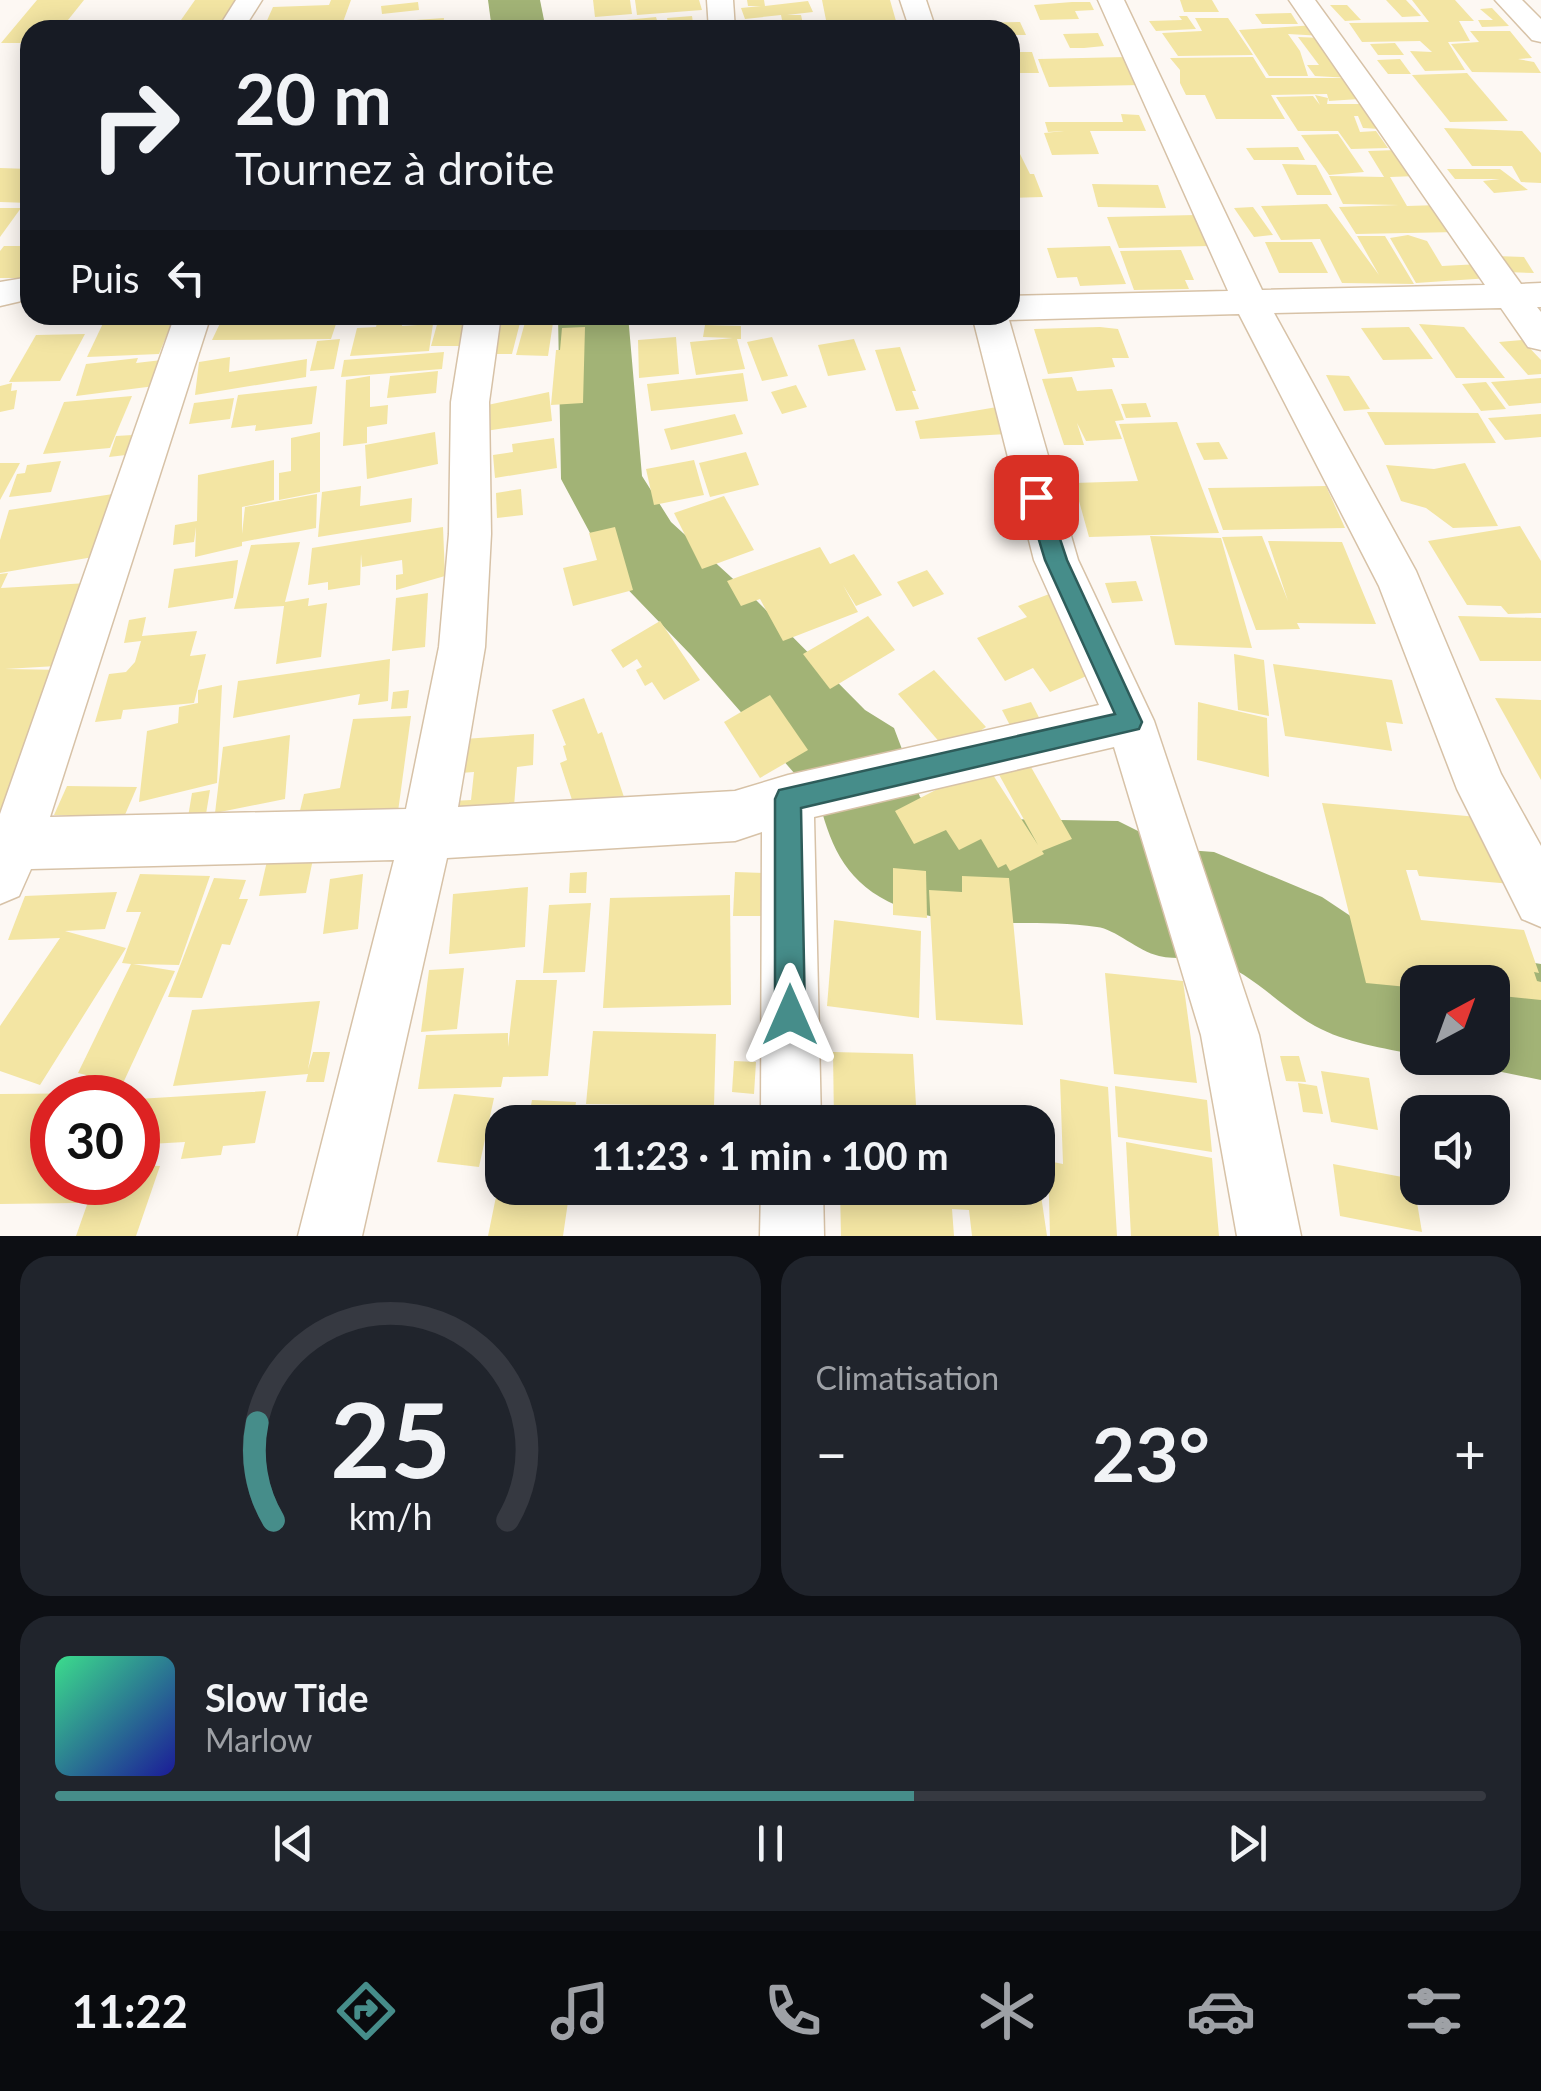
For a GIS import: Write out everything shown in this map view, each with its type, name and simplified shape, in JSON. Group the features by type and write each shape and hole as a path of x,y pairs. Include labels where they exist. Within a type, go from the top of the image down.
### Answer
{"street":[{"path":"1111,0 1251,303 1400,584 1482,788 1541,900"},
{"path":"1302,0 1526,296 1541,338"},
{"path":"1508,0 1541,34"},
{"path":"1020,308 1526,296"},
{"path":"190,325 5,855 734,816 788,799 1130,722"},
{"path":"330,1236 427,834 462,647 470,534 470,402 482,325"},
{"path":"993,325 1056,560 1130,722 1230,1035 1269,1236"},
{"path":"788,799 791,1105"},
{"path":"792,1205 792,1236"}],"building":[{"path":"37,0 84,0 68,20 20,20"},
{"path":"195,0 242,0 230,20 181,20"},
{"path":"331,0 351,0 344,20 267,20 273,7 329,5"},
{"path":"593,0 630,0 632,14 595,17"},
{"path":"635,0 699,0 702,10 637,15"},
{"path":"747,0 764,0 765,6 808,1 813,12 787,15 801,15 802,20 782,20 781,15 745,19 741,8 761,6 748,6"},
{"path":"822,0 890,0 896,20 826,20"},
{"path":"1180,0 1212,0 1219,12 1184,12"},
{"path":"1386,0 1406,0 1421,16 1402,17"},
{"path":"1412,0 1455,0 1474,21 1459,21 1470,41 1448,42 1465,70 1425,71 1410,51 1432,52 1420,41 1362,42 1349,23 1429,22"},
{"path":"418,2 419,10 382,14 381,6"},
{"path":"1090,2 1094,10 1075,11 1079,19 1040,20 1034,5"},
{"path":"1330,5 1347,5 1361,20 1345,21"},
{"path":"1492,8 1509,26 1482,27 1478,20 1493,20 1480,9"},
{"path":"1291,13 1298,24 1262,24 1255,14"},
{"path":"692,16 693,20 667,20"},
{"path":"1179,16 1187,16 1196,29 1156,31 1149,21 1182,20"},
{"path":"1195,18 1228,18 1253,55 1178,56 1162,33 1202,31"},
{"path":"20,20 20,43 1,43"},
{"path":"1316,25 1323,36 1288,34 1300,51 1308,76 1269,76 1239,30"},
{"path":"1470,31 1510,31 1532,58 1518,59 1534,62 1541,73 1472,72 1451,44 1479,42"},
{"path":"1098,33 1104,46 1084,48 1070,48 1063,34"},
{"path":"1298,37 1322,38 1350,78 1315,76 1307,65 1319,65"},
{"path":"1395,43 1404,55 1378,55 1370,44"},
{"path":"1020,52 1032,52 1039,73 1020,73"},
{"path":"1126,57 1140,85 1049,87 1038,59"},
{"path":"1253,57 1266,78 1346,78 1359,99 1329,101 1327,94 1271,95 1285,119 1216,119 1205,95 1186,95 1180,83 1180,70 1170,58"},
{"path":"1400,59 1411,74 1388,74 1377,60"},
{"path":"1467,73 1508,121 1450,122 1412,75"},
{"path":"1315,95 1328,98 1327,104 1364,104 1380,129 1363,128 1358,116 1354,116 1360,132 1376,131 1388,148 1351,149 1338,131 1298,131 1276,97 1313,96 1320,105"},
{"path":"1121,114 1139,115 1146,131 1090,131 1099,154 1052,155 1044,133 1064,131 1048,132 1045,122 1123,122"},
{"path":"1444,128 1522,131 1541,153 1541,183 1521,182 1512,166 1472,166"},
{"path":"1338,134 1364,172 1329,175 1301,135"},
{"path":"1298,147 1305,160 1254,160 1246,148"},
{"path":"1397,150 1417,176 1390,177 1407,206 1439,205 1458,232 1356,234 1339,207 1399,205 1343,204 1329,176 1384,177 1368,151"},
{"path":"1020,154 1030,174 1034,174 1043,197 1020,198"},
{"path":"1282,164 1316,165 1332,195 1297,195"},
{"path":"0,168 20,169 20,203 0,202"},
{"path":"1447,169 1500,169 1528,190 1494,193 1483,181 1500,179 1455,179"},
{"path":"1092,184 1158,185 1166,208 1098,207"},
{"path":"1327,204 1379,275 1357,236 1385,236 1414,284 1342,283 1320,239 1281,240 1261,206"},
{"path":"1253,207 1273,235 1254,237 1234,208"},
{"path":"0,208 20,208 20,209 0,237"},
{"path":"1195,215 1210,246 1119,248 1107,217"},
{"path":"1408,235 1427,241 1442,266 1480,264 1490,278 1416,283 1390,238"},
{"path":"1265,242 1312,242 1328,273 1279,273"},
{"path":"4,246 20,246 20,278 0,278 0,251"},
{"path":"1110,246 1126,284 1080,286 1077,277 1057,278 1047,248"},
{"path":"1181,250 1194,280 1185,280 1189,289 1134,290 1120,251"},
{"path":"1496,256 1524,257 1534,273 1506,272"},
{"path":"1419,324 1464,327 1505,378 1456,378"},
{"path":"102,325 171,325 159,354 87,357"},
{"path":"219,325 336,325 331,339 212,340"},
{"path":"433,325 429,351 350,356 357,328"},
{"path":"437,325 466,325 462,346 431,346"},
{"path":"485,325 519,325 512,354 481,354"},
{"path":"524,325 553,325 548,356 516,355"},
{"path":"705,325 741,326 741,339 737,339 745,369 696,375 690,342 733,338 703,337"},
{"path":"585,327 583,403 551,405 562,328"},
{"path":"1409,327 1433,359 1383,360 1361,328"},
{"path":"1034,329 1118,329 1129,358 1112,358 1115,367 1048,374"},
{"path":"85,334 60,381 9,382 36,335"},
{"path":"676,337 679,374 639,378 638,340"},
{"path":"772,337 788,376 762,381 747,342"},
{"path":"340,339 334,369 310,371 317,341"},
{"path":"854,339 866,370 828,376 818,345"},
{"path":"1522,340 1541,360 1541,374 1528,375 1499,342"},
{"path":"900,347 919,409 896,411 875,350"},
{"path":"444,352 442,369 341,377 344,360"},
{"path":"230,357 229,372 307,359 306,377 195,395 199,362"},
{"path":"138,358 136,363 162,360 155,386 76,396 86,364"},
{"path":"438,371 436,393 387,398 390,376"},
{"path":"743,373 748,401 651,411 647,384"},
{"path":"1326,375 1349,376 1370,409 1344,411"},
{"path":"370,376 370,407 388,405 387,424 367,427 367,443 343,446 346,380"},
{"path":"1072,377 1077,391 1112,389 1124,420 1115,421 1122,439 1086,441 1077,423 1084,445 1064,445 1042,379"},
{"path":"1541,378 1541,403 1509,406 1491,382"},
{"path":"1486,382 1506,409 1481,411 1462,384"},
{"path":"12,383 11,391 17,390 14,409 0,412 0,386"},
{"path":"796,385 807,407 782,414 771,392"},
{"path":"317,386 312,424 255,431 256,425 231,428 238,395"},
{"path":"549,392 552,421 479,432 478,407"},
{"path":"132,396 110,448 43,454 64,402"},
{"path":"234,398 230,419 189,424 194,403"},
{"path":"1146,403 1151,417 1126,418 1121,404"},
{"path":"997,407 1007,434 920,439 915,421"},
{"path":"1367,412 1478,413 1496,443 1385,445"},
{"path":"735,414 743,434 671,450 664,429"},
{"path":"1541,414 1541,437 1505,440 1488,418"},
{"path":"1177,422 1219,533 1089,537 1074,483 1138,481 1119,424"},
{"path":"320,432 320,492 279,500 279,473 291,471 291,438"},
{"path":"435,432 438,464 367,479 365,445"},
{"path":"149,434 143,453 109,457 116,436"},
{"path":"554,438 557,468 495,478 493,455 513,452 512,444"},
{"path":"1219,442 1228,459 1204,460 1196,443"},
{"path":"746,452 759,485 710,497 699,463"},
{"path":"274,460 274,500 242,507 242,534 245,507 317,494 316,528 242,542 242,546 195,557 196,527 194,542 173,545 175,525 197,521 198,475"},
{"path":"694,460 704,495 654,505 646,469"},
{"path":"61,461 51,492 9,497 17,474 25,473 27,465"},
{"path":"0,463 20,463 0,500"},
{"path":"1465,463 1498,526 1453,528 1426,508 1401,501 1386,465 1434,469"},
{"path":"361,486 360,506 412,498 411,522 318,537 322,492"},
{"path":"1326,486 1345,528 1223,530 1208,488"},
{"path":"521,489 523,515 497,518 496,493"},
{"path":"113,494 99,556 0,573 0,540 9,510"},
{"path":"724,496 754,550 702,569 674,513"},
{"path":"1520,526 1541,561 1541,613 1508,614 1501,606 1467,605 1428,541"},
{"path":"443,527 445,576 396,590 396,575 403,574 402,560 362,567 361,554 360,585 328,590 328,582 308,585 312,548"},
{"path":"615,527 633,590 573,606 563,568 597,560 589,533"},
{"path":"1150,536 1221,538 1252,648 1175,645"},
{"path":"1262,536 1288,601 1268,541 1342,542 1376,624 1297,623 1300,629 1256,630 1222,537"},
{"path":"300,542 285,602 309,598 308,606 327,603 321,657 276,664 284,606 234,609 251,545"},
{"path":"820,547 830,564 854,554 882,595 856,606 843,585 858,612 783,641 760,599 741,606 727,581"},
{"path":"238,560 233,598 168,608 174,569"},
{"path":"927,570 944,594 913,607 897,582"},
{"path":"8,573 1,588 88,583 74,665 5,669 67,670 0,814 0,574"},
{"path":"1136,581 1143,601 1112,603 1105,583"},
{"path":"1057,591 1098,671 1050,692 1033,668 1005,681 977,638 1027,617 1018,606"},
{"path":"428,593 425,647 392,651 396,598"},
{"path":"868,616 895,650 830,689 803,654"},
{"path":"1458,616 1541,618 1541,661 1480,661"},
{"path":"146,617 142,636 197,631 190,656 206,654 194,703 123,710 121,719 95,722 109,674 126,672 135,662 141,641 124,643 129,620"},
{"path":"660,621 700,680 664,700 652,682 645,686 636,670 642,667 637,659 623,668 611,650"},
{"path":"1234,654 1264,660 1269,716 1238,710"},
{"path":"390,659 388,701 358,705 360,694 233,718 238,681"},
{"path":"1273,664 1392,680 1403,724 1386,722 1392,751 1285,736"},
{"path":"934,670 986,727 948,752 898,694"},
{"path":"222,685 217,783 139,802 147,731 178,723 179,707 198,703 198,690"},
{"path":"409,690 407,708 391,709 393,692"},
{"path":"770,695 808,750 760,778 724,722"},
{"path":"584,698 598,734 602,732 625,800 573,803 560,763 567,760 563,746 566,745 552,710"},
{"path":"1495,698 1541,700 1541,780"},
{"path":"1031,702 1045,729 1016,737 1002,710"},
{"path":"1198,702 1267,718 1269,777 1197,760"},
{"path":"411,716 397,819 297,823 304,794 340,788 353,719"},
{"path":"534,734 533,765 517,767 513,820 449,825 452,801 471,800 474,772 460,773 464,739"},
{"path":"290,735 285,799 215,813 223,747"},
{"path":"1027,760 1072,839 1042,851 1044,854 1010,871 1006,864 998,868 981,839 959,850 946,830 914,844 895,811 986,764 1038,845 997,771"},
{"path":"67,786 137,787 124,817 54,815"},
{"path":"210,790 205,820 187,823 192,793"},
{"path":"1322,803 1489,818 1512,884 1419,876 1417,870 1406,870 1421,920 1524,930 1539,973 1534,972 1541,982 1541,1000 1510,997 1510,965 1400,965 1400,986 1366,983"},
{"path":"313,859 306,893 259,896 267,861"},
{"path":"893,868 926,871 927,918 893,915"},
{"path":"587,872 586,893 569,893 570,873"},
{"path":"735,872 768,873 767,916 733,916"},
{"path":"140,874 210,876 179,965 133,964 175,971 127,1075 78,1073 131,964 122,963 141,912 126,912"},
{"path":"363,874 358,929 323,934 330,879"},
{"path":"962,876 1009,878 1023,1025 936,1020 929,890 962,892"},
{"path":"214,878 246,880 239,899 248,899 230,945 222,944 202,998 168,997"},
{"path":"528,887 525,947 449,954 453,894"},
{"path":"117,892 105,929 65,931 126,948 46,1075 30,1075 30,1082 0,1071 0,1026 60,938 8,940 25,896"},
{"path":"730,895 731,1005 603,1008 610,898"},
{"path":"591,903 585,972 543,973 549,905"},
{"path":"834,920 921,931 919,1018 827,1006"},
{"path":"464,968 457,1029 421,1032 429,970"},
{"path":"1105,973 1183,981 1197,1083 1114,1074"},
{"path":"516,980 557,980 548,1076 503,1077 501,1087 418,1089 426,1035 508,1033 508,1047"},
{"path":"320,1001 308,1069 313,1052 330,1052 324,1082 306,1082 308,1074 173,1086 192,1010"},
{"path":"593,1031 716,1034 714,1105 586,1104"},
{"path":"833,1052 913,1054 916,1105 834,1105"},
{"path":"1280,1056 1299,1056 1306,1082 1286,1081"},
{"path":"734,1061 756,1062 754,1094 732,1092"},
{"path":"1321,1071 1369,1078 1378,1130 1331,1122"},
{"path":"1060,1079 1108,1087 1117,1236 1050,1236 1055,1162 1063,1164"},
{"path":"1298,1083 1317,1086 1323,1114 1303,1112"},
{"path":"1115,1086 1207,1100 1212,1152 1118,1137"},
{"path":"266,1091 255,1143 223,1146 221,1155 181,1159 185,1142 160,1143 160,1098"},
{"path":"0,1094 30,1094 30,1204 0,1204"},
{"path":"454,1094 494,1098 492,1105 485,1105 485,1139 479,1167 437,1162"},
{"path":"532,1100 576,1102 576,1105 531,1105"},
{"path":"1126,1142 1212,1158 1219,1236 1131,1236"},
{"path":"1333,1164 1400,1177 1400,1205 1417,1205 1422,1232 1340,1216"},
{"path":"87,1205 147,1205 136,1236 76,1236"},
{"path":"494,1205 568,1205 563,1236 488,1236"},
{"path":"840,1205 1042,1205 1047,1236 972,1236 969,1210 952,1209 954,1236 841,1236"}],"waterway":[{"path":"514,0 517,20"},
{"path":"594,325 602,479 641,547 723,627 830,742 859,761 878,829 916,859 994,872 1118,874 1158,902 1214,906 1283,936 1355,986 1400,995"},
{"path":"1510,1016 1541,1022"}],"route":[{"path":"790,1015 788,799 1130,722 1056,560 1036,497"}]}
